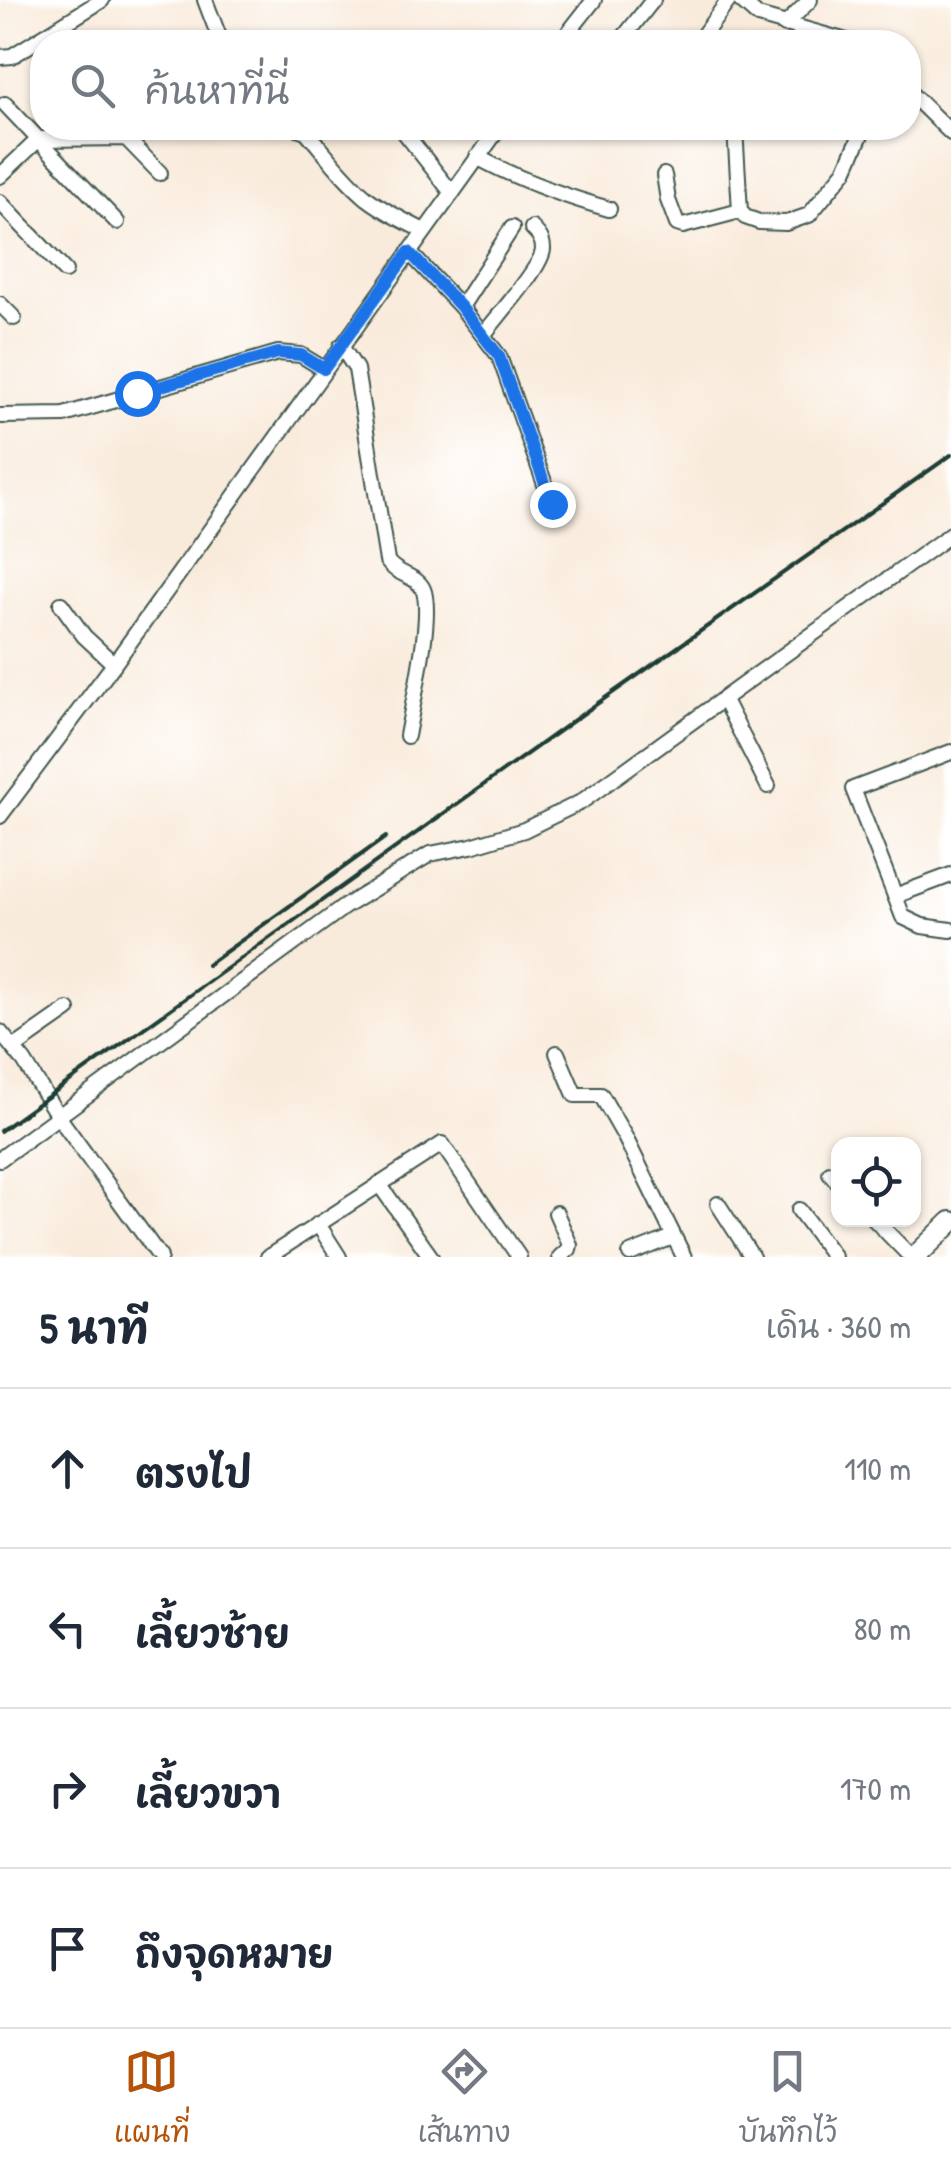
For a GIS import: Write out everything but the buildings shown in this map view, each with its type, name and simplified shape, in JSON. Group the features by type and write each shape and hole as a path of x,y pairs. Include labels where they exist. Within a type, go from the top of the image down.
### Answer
{"highway":[{"path":"913,1257 951,1222"}],"street":[{"path":"54,30 102,0"},
{"path":"205,0 216,30"},
{"path":"570,30 594,0"},
{"path":"629,30 653,0"},
{"path":"707,30 730,0"},
{"path":"740,0 758,16 804,30"},
{"path":"785,25 810,0"},
{"path":"0,56 12,56 30,45"},
{"path":"5,104 30,130"},
{"path":"921,104 951,133"},
{"path":"0,176 38,140"},
{"path":"40,140 117,222"},
{"path":"128,140 160,174"},
{"path":"313,140 368,198 424,231"},
{"path":"410,140 452,193"},
{"path":"2,809 114,664 490,140"},
{"path":"736,140 740,211 744,217 759,222 786,224 809,215 846,171 859,140"},
{"path":"477,158 511,176 609,209"},
{"path":"664,175 677,224 683,226 740,211"},
{"path":"0,202 65,270"},
{"path":"461,307 512,228"},
{"path":"484,334 541,261 543,245 532,228"},
{"path":"409,252 461,307 499,356 552,504"},
{"path":"0,304 14,318"},
{"path":"341,346 356,369 387,561 392,569 415,579 425,598 425,635 407,736"},
{"path":"0,416 64,415 278,353 301,355 324,369"},
{"path":"0,1159 344,907 430,854 524,830 582,802 951,534"},
{"path":"61,604 84,636 114,664"},
{"path":"724,700 768,786"},
{"path":"951,752 853,789 903,917 922,926 951,930"},
{"path":"895,896 951,875"},
{"path":"15,1047 68,1010"},
{"path":"0,1032 15,1047 58,1116 160,1257"},
{"path":"557,1052 574,1095 602,1095 684,1257"},
{"path":"268,1257 442,1144 520,1257"},
{"path":"379,1184 430,1257"},
{"path":"718,1204 752,1257"},
{"path":"799,1210 834,1257"},
{"path":"556,1213 570,1245 560,1257"},
{"path":"318,1224 339,1257"},
{"path":"882,1227 913,1257"},
{"path":"630,1254 673,1236"}],"railway":[{"path":"0,1131 951,455"},
{"path":"207,965 386,837"}],"route":[{"path":"137,393 278,353 301,355 324,369 409,252 461,307 499,356 552,504"}]}
